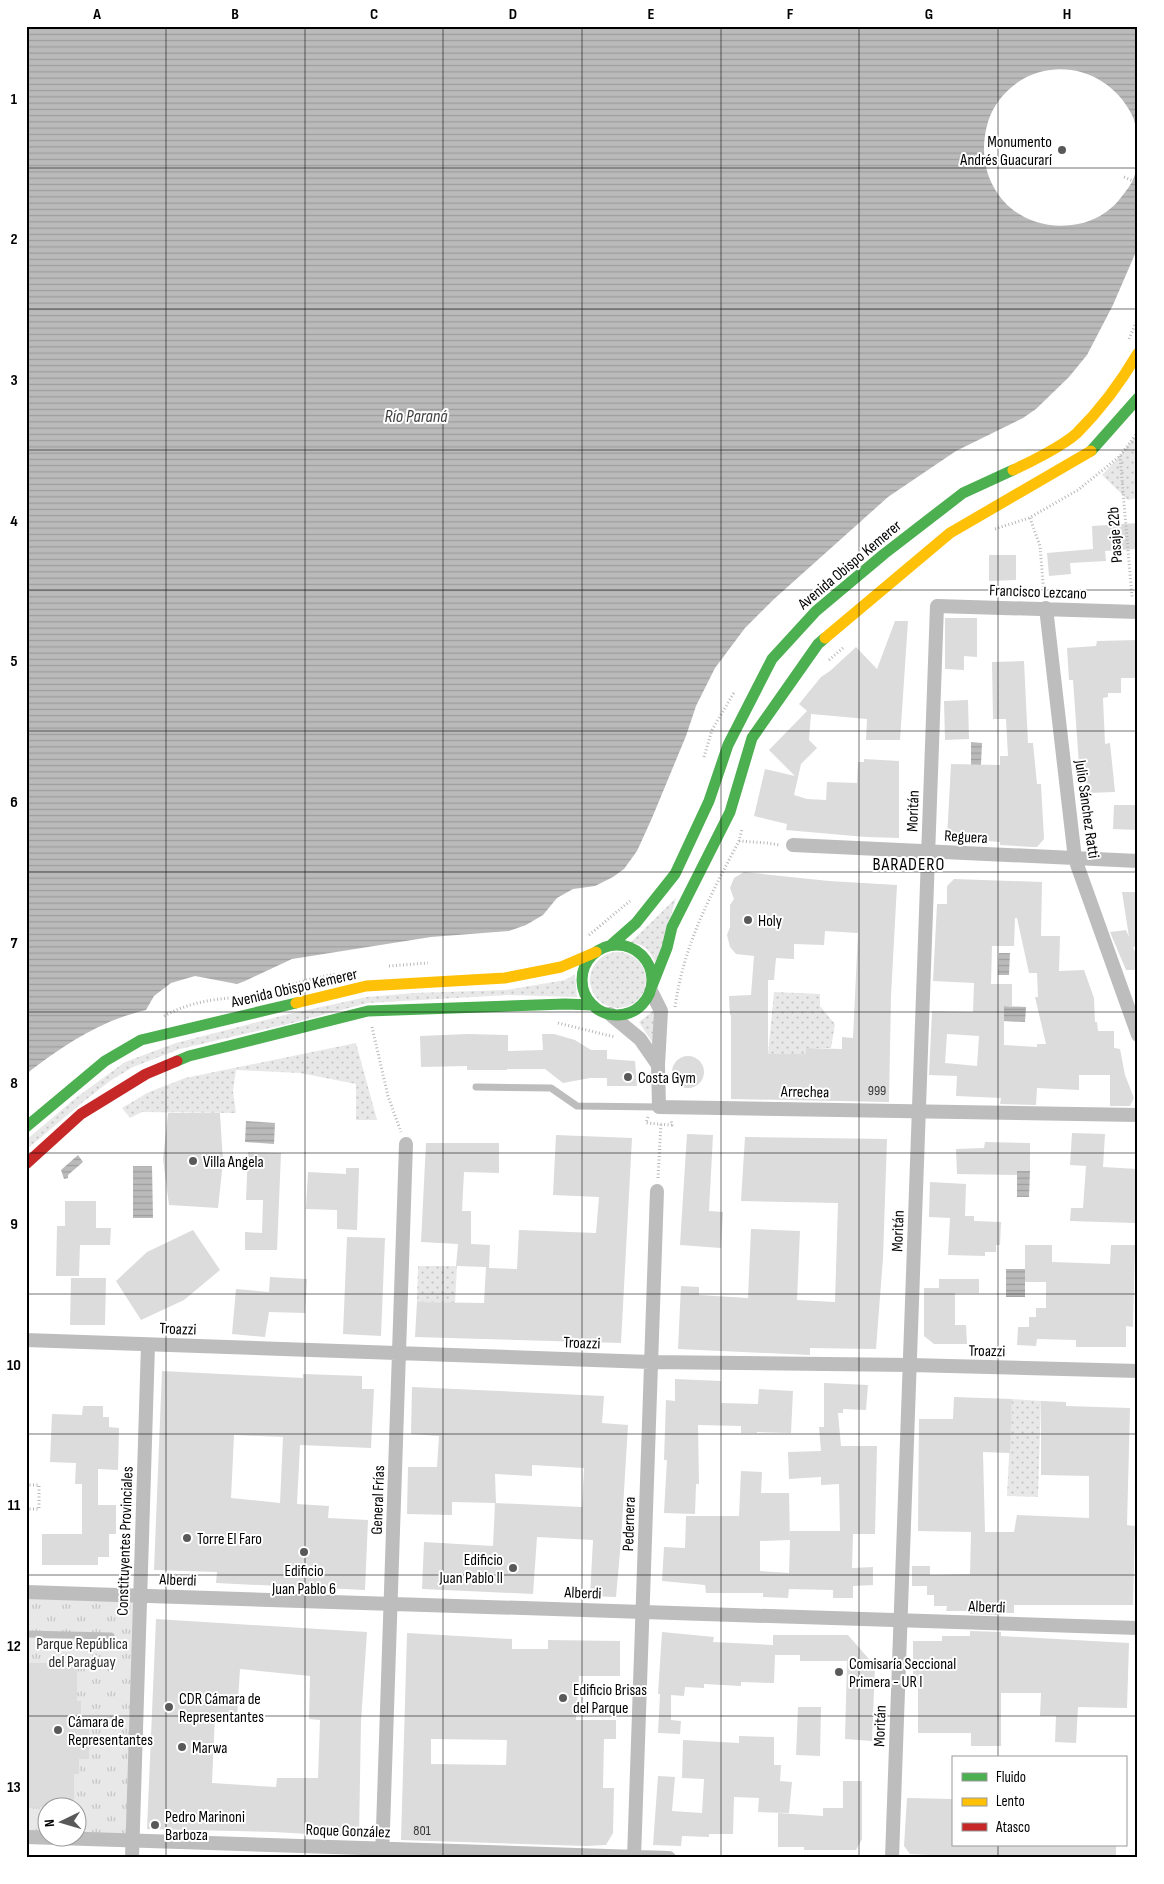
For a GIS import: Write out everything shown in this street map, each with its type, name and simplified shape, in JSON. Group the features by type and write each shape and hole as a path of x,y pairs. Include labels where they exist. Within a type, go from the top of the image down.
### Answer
{"main road":[{"name":"Avenida Obispo Kemerer","path":"26,1127 105,1061 141,1040 366,986 505,978 561,967 611,945 636,923 675,874 709,801 728,744 772,659 816,611 884,554 963,492 1032,461 1076,434 1120,384 1138,353"},
{"path":"596,952 588,961 583,972 586,996 593,1006 610,1014 620,1015 630,1013 639,1008 646,1000 651,988 667,948 672,927 730,812 752,738 818,644 950,533 1088,454 1138,398"},
{"path":"611,945 633,948 642,955 652,975 651,988"},
{"path":"26,1164 81,1114 146,1074 189,1056 368,1011 564,1004 593,1006"}],"street":[{"name":"Francisco Lezcano","path":"937,606 1135,612"},
{"name":"Moritán","path":"892,1858 937,606"},
{"name":"Julio Sánchez Ratti","path":"1046,608 1075,858 1138,1035"},
{"name":"Reguera","path":"793,845 1138,861"},
{"path":"651,988 661,1011 658,1065 659,1106"},
{"path":"610,1014 640,1039 658,1065"},
{"name":"Arrechea","path":"659,1106 1138,1115"},
{"name":"General Frías","path":"383,1853 406,1144"},
{"name":"Pedernera","path":"634,1857 657,1191"},
{"name":"Troazzi","path":"26,1340 650,1362 910,1365 1138,1371"},
{"name":"Constituyentes Provinciales","path":"132,1858 148,1344"},
{"name":"Alberdi","path":"26,1592 1138,1628"},
{"name":"Roque González","path":"26,1837 132,1840 383,1853 669,1858"}],"lane":[{"name":"Arrechea","path":"476,1087 551,1088 577,1106 659,1106"},
{"path":"26,1634 111,1636"}],"path":[{"path":"1124,177 1138,183"},
{"path":"1126,345 1138,318"},
{"path":"992,530 1030,518 1078,490 1120,456 1138,432"},
{"name":"Pasaje 22b","path":"1120,456 1135,612"},
{"path":"1030,518 1040,546 1046,608"},
{"path":"823,668 843,648"},
{"path":"702,765 712,730 737,688"},
{"path":"675,1009 686,955 702,911 739,841 744,823"},
{"path":"739,841 793,845"},
{"path":"584,939 621,910 636,894"},
{"path":"383,966 409,963 429,964"},
{"path":"278,988 340,973"},
{"path":"157,1019 180,1007 196,1002 244,996"},
{"path":"553,1022 620,1039"},
{"path":"363,1028 381,1025"},
{"path":"372,1026 388,1096 406,1144"},
{"path":"657,1191 661,1123"},
{"path":"26,1485 39,1485 39,1509 26,1509"}],"green space":[{"path":"1138,432 1138,498 1128,500 1102,475 1120,456"},
{"path":"676,898 656,968 648,950 635,943 630,943"},
{"path":"612,952 624,952 634,956 642,964 646,980 642,996 634,1004 624,1008 612,1008 602,1004 594,996 590,986 590,974 594,964 602,956"},
{"path":"575,974 577,997 508,995 368,1003 180,1049 133,1067 110,1081 26,1150 26,1140 77,1097 125,1062 176,1043 289,1014 367,997 414,993 506,990 565,980"},
{"path":"774,992 820,994 820,1006 835,1024 831,1048 807,1048 806,1054 768,1054"},
{"path":"654,1010 656,1048 639,1022"},
{"path":"356,1043 377,1120 356,1120 356,1084 300,1073 236,1070 233,1091 236,1113 142,1112 130,1118 122,1108 147,1093 185,1078"},
{"path":"418,1266 457,1266 455,1303 417,1302"},
{"path":"1012,1399 1041,1401 1038,1497 1007,1496"},
{"name":"Parque República del Paraguay","path":"26,1593 139,1599 133,1835 88,1833 88,1796 38,1796 38,1831 26,1831"}],"water":[{"name":"Río Paraná","path":"26,26 1138,26 1138,136 1133,117 1125,103 1105,84 1081,72 1054,70 1040,72 1023,79 1001,97 991,113 984,144 986,165 992,184 1003,200 1017,213 1035,222 1055,226 1090,221 1115,205 1127,190 1133,178 1137,167 1138,148 1138,247 1113,305 1087,355 1069,377 1036,409 1023,418 956,451 888,497 773,600 745,628 715,668 696,706 686,736 652,818 637,851 624,869 595,886 573,889 557,898 543,915 526,925 509,931 431,937 292,959 237,984 195,976 171,983 154,996 146,1010 97,1027 54,1053 26,1074"},
{"path":"971,742 982,743 981,765 971,765"},
{"path":"999,953 1010,953 1009,975 998,975"},
{"path":"1004,1006 1026,1007 1025,1022 1003,1021"},
{"path":"246,1121 275,1123 274,1144 245,1142"},
{"path":"78,1155 83,1162 68,1175 68,1178 64,1179 61,1170"},
{"path":"133,1166 152,1166 153,1218 133,1218"},
{"path":"1017,1171 1030,1171 1029,1197 1017,1197"},
{"path":"1006,1269 1025,1269 1025,1297 1006,1297"}],"building":[{"path":"1138,523 1138,549 1105,551 1106,561 1070,563 1071,574 1049,576 1047,553 1093,549 1092,526"},
{"path":"989,555 1016,555 1016,580 989,581"},
{"path":"945,618 977,618 977,657 964,656 964,670 945,669"},
{"path":"895,621 908,621 900,740 866,740 867,719 811,714 809,740 817,748 801,764 794,795 807,799 826,800 827,782 857,783 858,762 864,762 864,759 899,761 899,838 786,830 787,824 754,816 765,769 795,776 769,750 807,711 799,704 821,677 856,647 877,669"},
{"path":"1138,640 1138,678 1121,678 1121,693 1108,693 1108,697 1103,698 1105,744 1110,743 1115,792 1087,793 1085,779 1080,779 1073,680 1069,680 1067,648 1096,646 1097,641"},
{"path":"1024,661 1028,743 1033,743 1037,784 1041,784 1044,839 1037,847 1034,847 1000,845 1000,842 947,838 951,764 1000,765 1000,756 1008,756 1006,719 993,719 992,662"},
{"path":"968,700 969,739 945,740 944,701"},
{"path":"1114,805 1138,805 1138,830 1113,829"},
{"path":"744,872 829,881 897,885 891,996 889,1102 731,1099 731,1015 729,996 751,995 754,956 736,954 730,947 727,935 730,927 730,905 734,899 730,888 734,878","holes":["825,931 858,933 853,1038 842,1037 842,1049 806,1048 806,1054 768,1054 768,980 774,980 776,958 794,959 794,944 824,945"]},
{"path":"954,879 1042,882 1041,936 1060,936 1059,971 1084,970 1094,998 1095,1022 1097,1022 1098,1031 1114,1031 1114,1048 1120,1049 1125,1075 1134,1098 1130,1106 1110,1106 1110,1075 1079,1075 1079,1090 1037,1088 1036,1105 1000,1104 1001,1098 956,1096 957,1076 929,1075 932,1011 973,1012 974,983 933,981 937,904 947,904 947,886","holes":["1015,918 1017,918 1029,973 1037,973 1038,997 1035,997 1046,1044 1037,1044 1037,1047 1004,1045 1004,1006 1012,1007 1012,984 991,984 992,946 1014,946","947,1034 979,1036 977,1066 945,1063"]},
{"path":"1122,892 1138,892 1138,947 1133,947 1138,959 1138,970 1126,970 1110,932 1126,930 1129,937"},
{"path":"542,1034 554,1034 575,1040 591,1050 607,1050 607,1059 635,1061 637,1086 607,1086 607,1078 590,1078 563,1083 545,1069 467,1070 467,1066 421,1067 420,1036 508,1035 508,1051 543,1050"},
{"path":"688,1056 694,1057 699,1061 703,1066 703,1078 699,1083 694,1087 688,1088 682,1087 677,1083 673,1078 672,1072 673,1066 677,1061 682,1057"},
{"name":"Villa Angela","path":"168,1113 220,1113 223,1162 218,1208 169,1205 163,1159"},
{"path":"1072,1133 1105,1134 1103,1167 1138,1169 1135,1223 1070,1221 1071,1208 1083,1208 1086,1166 1070,1165"},
{"path":"687,1134 713,1135 709,1211 723,1212 721,1248 680,1245"},
{"path":"556,1135 632,1138 621,1343 415,1337 417,1302 484,1303 486,1267 456,1266 458,1244 421,1242 426,1143 499,1143 499,1173 464,1172 462,1211 471,1211 471,1244 490,1245 489,1268 517,1269 519,1230 596,1233 599,1197 553,1195"},
{"path":"745,1137 887,1139 883,1258 876,1349 810,1348 810,1355 678,1349 681,1286 699,1287 699,1295 748,1298 751,1229 800,1231 797,1300 835,1302 838,1203 741,1201"},
{"path":"985,1142 1030,1143 1030,1171 1017,1171 1017,1175 957,1174 956,1149 984,1148"},
{"path":"248,1152 281,1153 277,1250 245,1250 245,1232 262,1233 263,1200 246,1200"},
{"path":"346,1168 359,1168 357,1230 337,1229 337,1210 306,1209 308,1172 346,1174"},
{"path":"930,1182 966,1184 965,1216 974,1216 974,1221 1001,1222 1000,1245 996,1245 996,1252 985,1252 985,1256 948,1255 950,1218 929,1217"},
{"path":"65,1201 96,1201 96,1228 111,1228 110,1245 80,1245 79,1276 56,1276 57,1226 65,1226"},
{"path":"193,1230 220,1270 184,1300 141,1320 116,1281 147,1252"},
{"path":"347,1237 385,1238 381,1336 343,1334"},
{"path":"1025,1245 1052,1245 1052,1262 1110,1264 1111,1245 1135,1245 1133,1327 1126,1326 1126,1347 1076,1347 1076,1340 1037,1339 1036,1346 1017,1345 1018,1327 1029,1327 1029,1317 1036,1317 1036,1308 1046,1308 1046,1282 1025,1282"},
{"path":"270,1277 307,1279 305,1313 269,1312 265,1337 232,1334 236,1289 269,1292"},
{"path":"71,1278 106,1278 105,1325 70,1325"},
{"path":"939,1279 979,1279 979,1293 955,1293 955,1325 966,1325 967,1344 934,1344 924,1336 924,1288 939,1288"},
{"path":"162,1371 303,1378 303,1374 362,1376 362,1389 374,1389 371,1448 300,1445 297,1504 329,1506 328,1518 368,1520 365,1590 216,1583 217,1572 154,1570","holes":["234,1435 283,1437 280,1503 231,1498"]},
{"path":"675,1379 721,1381 721,1403 758,1404 759,1389 793,1391 791,1433 741,1433 741,1426 698,1425 699,1484 696,1484 695,1514 664,1513 667,1460 664,1460 666,1400 675,1401"},
{"path":"824,1383 868,1385 866,1410 843,1409 843,1413 838,1413 841,1446 877,1446 875,1534 853,1534 852,1568 873,1567 873,1585 853,1586 853,1598 833,1598 833,1590 789,1589 788,1598 763,1597 763,1593 706,1593 705,1585 662,1581 664,1547 685,1548 686,1516 739,1516 741,1471 762,1472 761,1493 789,1493 790,1540 790,1531 840,1531 839,1484 821,1485 821,1477 789,1479 788,1452 821,1451 819,1427 824,1427","holes":["790,1540 789,1573 760,1571 760,1541"]},
{"path":"412,1387 604,1396 602,1423 628,1425 616,1597 590,1596 593,1540 537,1537 533,1594 422,1589 424,1542 493,1546 495,1503 582,1507 584,1468 532,1465 532,1476 495,1474 496,1503 452,1502 452,1515 407,1514 408,1467 437,1467 439,1436 411,1434"},
{"path":"954,1397 1012,1399 1010,1453 983,1452 985,1532 1014,1532 1017,1515 1089,1518 1089,1476 1041,1475 1041,1401 1066,1402 1066,1406 1130,1408 1127,1525 1135,1526 1133,1605 1014,1605 1014,1613 1001,1613 1001,1615 970,1614 970,1611 946,1611 947,1606 934,1606 934,1595 927,1595 927,1586 912,1586 912,1566 930,1566 930,1575 970,1574 971,1532 918,1531 919,1419 953,1419"},
{"path":"83,1406 103,1406 103,1417 109,1417 109,1427 119,1428 118,1470 98,1469 98,1505 116,1505 116,1534 109,1534 109,1557 98,1557 98,1565 42,1565 42,1534 82,1534 82,1484 75,1484 76,1463 50,1462 52,1414 82,1415"},
{"path":"156,1619 367,1632 361,1721 359,1837 274,1832 147,1829","holes":["240,1669 310,1676 309,1719 320,1720 318,1778 277,1778 276,1787 212,1783 215,1716 237,1717"]},
{"path":"970,1631 1001,1632 1001,1636 1129,1643 1127,1708 1078,1707 1076,1743 1055,1742 1056,1716 1040,1716 1041,1693 1001,1693 1001,1746 971,1746 971,1733 918,1733 918,1685 913,1685 913,1641 942,1641 942,1636 970,1636"},
{"path":"662,1632 714,1637 713,1642 773,1645 773,1635 848,1635 875,1666 872,1741 845,1739 847,1661 800,1661 800,1655 775,1655 774,1683 741,1682 741,1686 704,1684 704,1688 685,1687 684,1696 671,1695 671,1720 681,1721 680,1734 658,1733 660,1694 658,1694"},
{"path":"407,1633 512,1639 512,1649 548,1649 548,1640 620,1641 620,1676 579,1676 576,1720 616,1720 616,1739 604,1739 603,1788 614,1788 613,1833 606,1845 401,1840","holes":["431,1739 507,1740 506,1765 431,1764"]},
{"name":"Cámara de Representantes","path":"26,1663 77,1663 77,1701 81,1701 81,1721 89,1721 89,1759 79,1759 79,1774 74,1774 74,1796 38,1796 38,1808 26,1808"},
{"path":"798,1707 821,1707 820,1756 796,1755"},
{"path":"739,1736 774,1737 774,1765 781,1765 780,1781 792,1782 789,1813 758,1812 759,1798 734,1797 733,1834 709,1834 709,1837 682,1836 681,1846 653,1845 658,1776 675,1777 672,1811 702,1813 704,1779 682,1778 683,1740 739,1743"},
{"path":"843,1781 862,1781 862,1839 856,1850 804,1850 804,1847 778,1847 778,1813 823,1816 823,1808 843,1808"},
{"path":"907,1798 952,1799 952,1846 1116,1846 1116,1858 989,1858 910,1854 904,1846"}],"traffic: fast":[{"path":"1091,451 1138,398"},
{"path":"611,945 636,923 675,874 709,801 728,745 772,659 816,611 884,554 963,493 1013,470"},
{"path":"652,986 667,948 672,927 730,812 752,738 818,644 825,638"},
{"path":"617,945 630,948 642,955 649,967 652,980 649,993 642,1005 630,1012 617,1015 604,1012 592,1005 585,993 582,980 585,967 592,955 604,948 617,945"},
{"path":"26,1127 105,1061 141,1040 296,1003"},
{"path":"177,1061 189,1056 368,1011 565,1004 593,1005"}],"traffic: slow":[{"path":"1013,470 1056,448 1077,433 1110,395 1138,353"},
{"path":"825,638 950,533 1091,451"},
{"path":"296,1003 366,986 505,978 561,967 596,952"}],"traffic: jam":[{"path":"26,1164 81,1114 146,1074 177,1061"}],"place":[{"name":"Monumento Andrés Guacurarí","path":"1062,150"},
{"name":"Holy","path":"748,920"},
{"name":"Costa Gym","path":"628,1077"},
{"name":"Villa Angela","path":"193,1161"},
{"name":"Torre El Faro","path":"187,1538"},
{"name":"Edificio Juan Pablo 6","path":"304,1552"},
{"name":"Edificio Juan Pablo II","path":"513,1568"},
{"name":"Comisaría Seccional Primera - UR I","path":"839,1672"},
{"name":"Edificio Brisas del Parque","path":"563,1698"},
{"name":"CDR Cámara de Representantes","path":"169,1707"},
{"name":"Cámara de Representantes","path":"58,1730"},
{"name":"Marwa","path":"182,1747"},
{"name":"Pedro Marinoni Barboza","path":"155,1825"}],"district":[{"name":"BARADERO","path":"909,864"}]}
